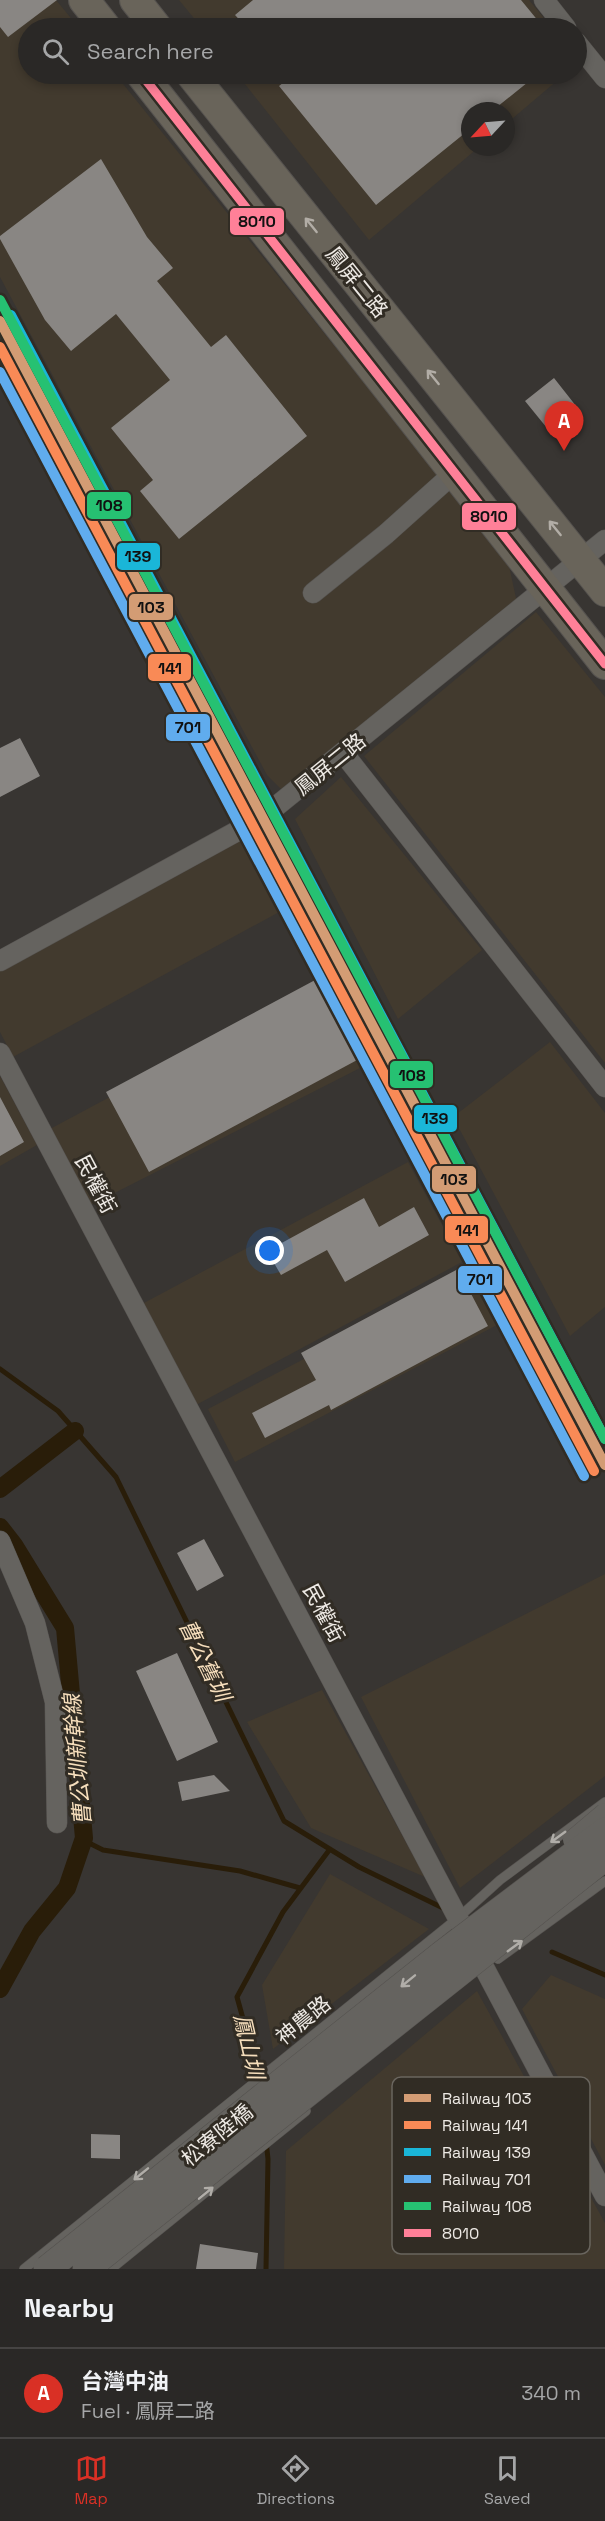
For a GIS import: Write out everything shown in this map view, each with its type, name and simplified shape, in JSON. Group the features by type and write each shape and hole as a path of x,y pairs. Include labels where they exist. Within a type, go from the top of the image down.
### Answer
{"main road":[{"path":"84,0 98,18"},
{"path":"135,0 149,18"},
{"name":"鳳屏二路","path":"149,84 605,664"},
{"name":"鳳屏二路","path":"199,84 605,591"},
{"path":"215,169 246,144"}],"street":[{"path":"544,0 558,18"},
{"path":"587,56 605,78"},
{"path":"313,593 386,534 454,472"},
{"path":"581,560 605,540"},
{"name":"鳳屏二路","path":"0,961 263,817 344,754 545,587 581,560"},
{"path":"344,754 605,1087"},
{"name":"民權街","path":"0,1053 458,1918 464,1968 531,2077"},
{"path":"0,1541 35,1623 55,1702 57,1823"},
{"name":"松寮陸橋","path":"464,1968 605,1813"},
{"name":"松寮陸橋","path":"464,1968 605,1831"},
{"name":"松寮陸橋","path":"86,2269 605,1857"},
{"name":"松寮陸橋","path":"47,2269 605,1869"},
{"name":"民權街","path":"590,2172 605,2196"}],"lane":[{"name":"神農路","path":"24,2269 458,1918 500,1880 605,1802"},
{"path":"464,1968 605,1881"},
{"path":"111,2269 314,2104"}],"shaded area":[{"path":"0,0 56,0 71,18 18,18 18,84 123,84 508,561 517,603 281,789 267,775 0,277"},
{"path":"179,0 529,0 544,18 194,18"},
{"path":"245,84 553,84 515,116 515,102 461,102 461,156 468,156 369,240"},
{"path":"536,612 605,697 605,1063 364,756"},
{"path":"341,777 482,950 398,1019 295,819"},
{"path":"245,835 281,911 13,1057 0,1032 0,966"},
{"path":"319,985 364,1066 91,1205 50,1129"},
{"path":"550,1042 605,1113 605,1307 570,1336 453,1117"},
{"path":"0,1076 37,1145 0,1166"},
{"path":"408,1162 462,1262 196,1405 142,1304"},
{"path":"469,1273 497,1325 235,1462 208,1409"},
{"path":"605,1574 605,1776 460,1888 361,1697"},
{"path":"322,1690 425,1877 311,1828 247,1722"},
{"path":"330,1874 429,1929 273,2049 262,1985"},
{"path":"551,1975 605,1999 605,2165 590,2137 590,2077 558,2077 522,2009"},
{"path":"477,1991 524,2077 392,2077 392,2254 590,2254 590,2196 605,2223 605,2269 284,2269 286,2151"}],"building":[{"path":"0,0 57,0 33,18 18,18 18,29 8,37 0,27"},
{"path":"253,0 521,0 536,18 238,18 235,15"},
{"path":"282,84 526,84 503,102 461,102 461,136 376,205 279,86"},
{"path":"101,159 147,237 173,268 157,281 211,347 226,335 307,436 179,539 140,491 153,480 111,428 170,380 116,314 71,351 45,320 0,239 0,236"},
{"path":"554,378 580,411 551,433 525,401"},
{"path":"20,738 40,776 0,797 0,748"},
{"path":"317,979 359,1059 149,1172 106,1092"},
{"path":"0,1097 24,1142 0,1156"},
{"path":"364,1198 379,1227 414,1207 429,1235 345,1282 327,1250 281,1275 267,1251"},
{"path":"458,1269 488,1326 331,1410 329,1405 265,1438 252,1413 316,1380 301,1353"},
{"path":"204,1539 224,1576 197,1591 177,1553"},
{"path":"177,1653 218,1742 177,1761 136,1671"},
{"path":"214,1775 230,1791 182,1801 178,1782"},
{"path":"91,2134 120,2135 120,2159 91,2158"},
{"path":"200,2244 258,2253 256,2269 196,2269"}],"waterway":[{"name":"曹公舊圳","path":"0,1369 58,1411 116,1477 284,1821 359,1867 445,1909"},
{"path":"0,1489 75,1431"},
{"name":"曹公圳新幹線","path":"0,1527 14,1545 65,1628 84,1838 67,1888 32,1931 0,1989"},
{"path":"83,1840 103,1850 240,1871 300,1888"},
{"name":"鳳山圳","path":"258,2082 255,2062 237,1997 283,1912 330,1849"},
{"name":"曹公舊圳","path":"552,1952 605,1975"},
{"name":"鳳山圳","path":"266,2141 268,2159 266,2269"}],"rail line":[{"name":"108","path":"0,300 605,1439"},
{"name":"139","path":"11,315 605,1439"},
{"name":"103","path":"0,321 605,1465"},
{"name":"141","path":"0,347 594,1471"},
{"name":"701","path":"0,372 584,1476"}],"transit line":[{"name":"8010","path":"149,84 605,664"}],"place":[{"name":"台灣中油","path":"564,451"}]}
